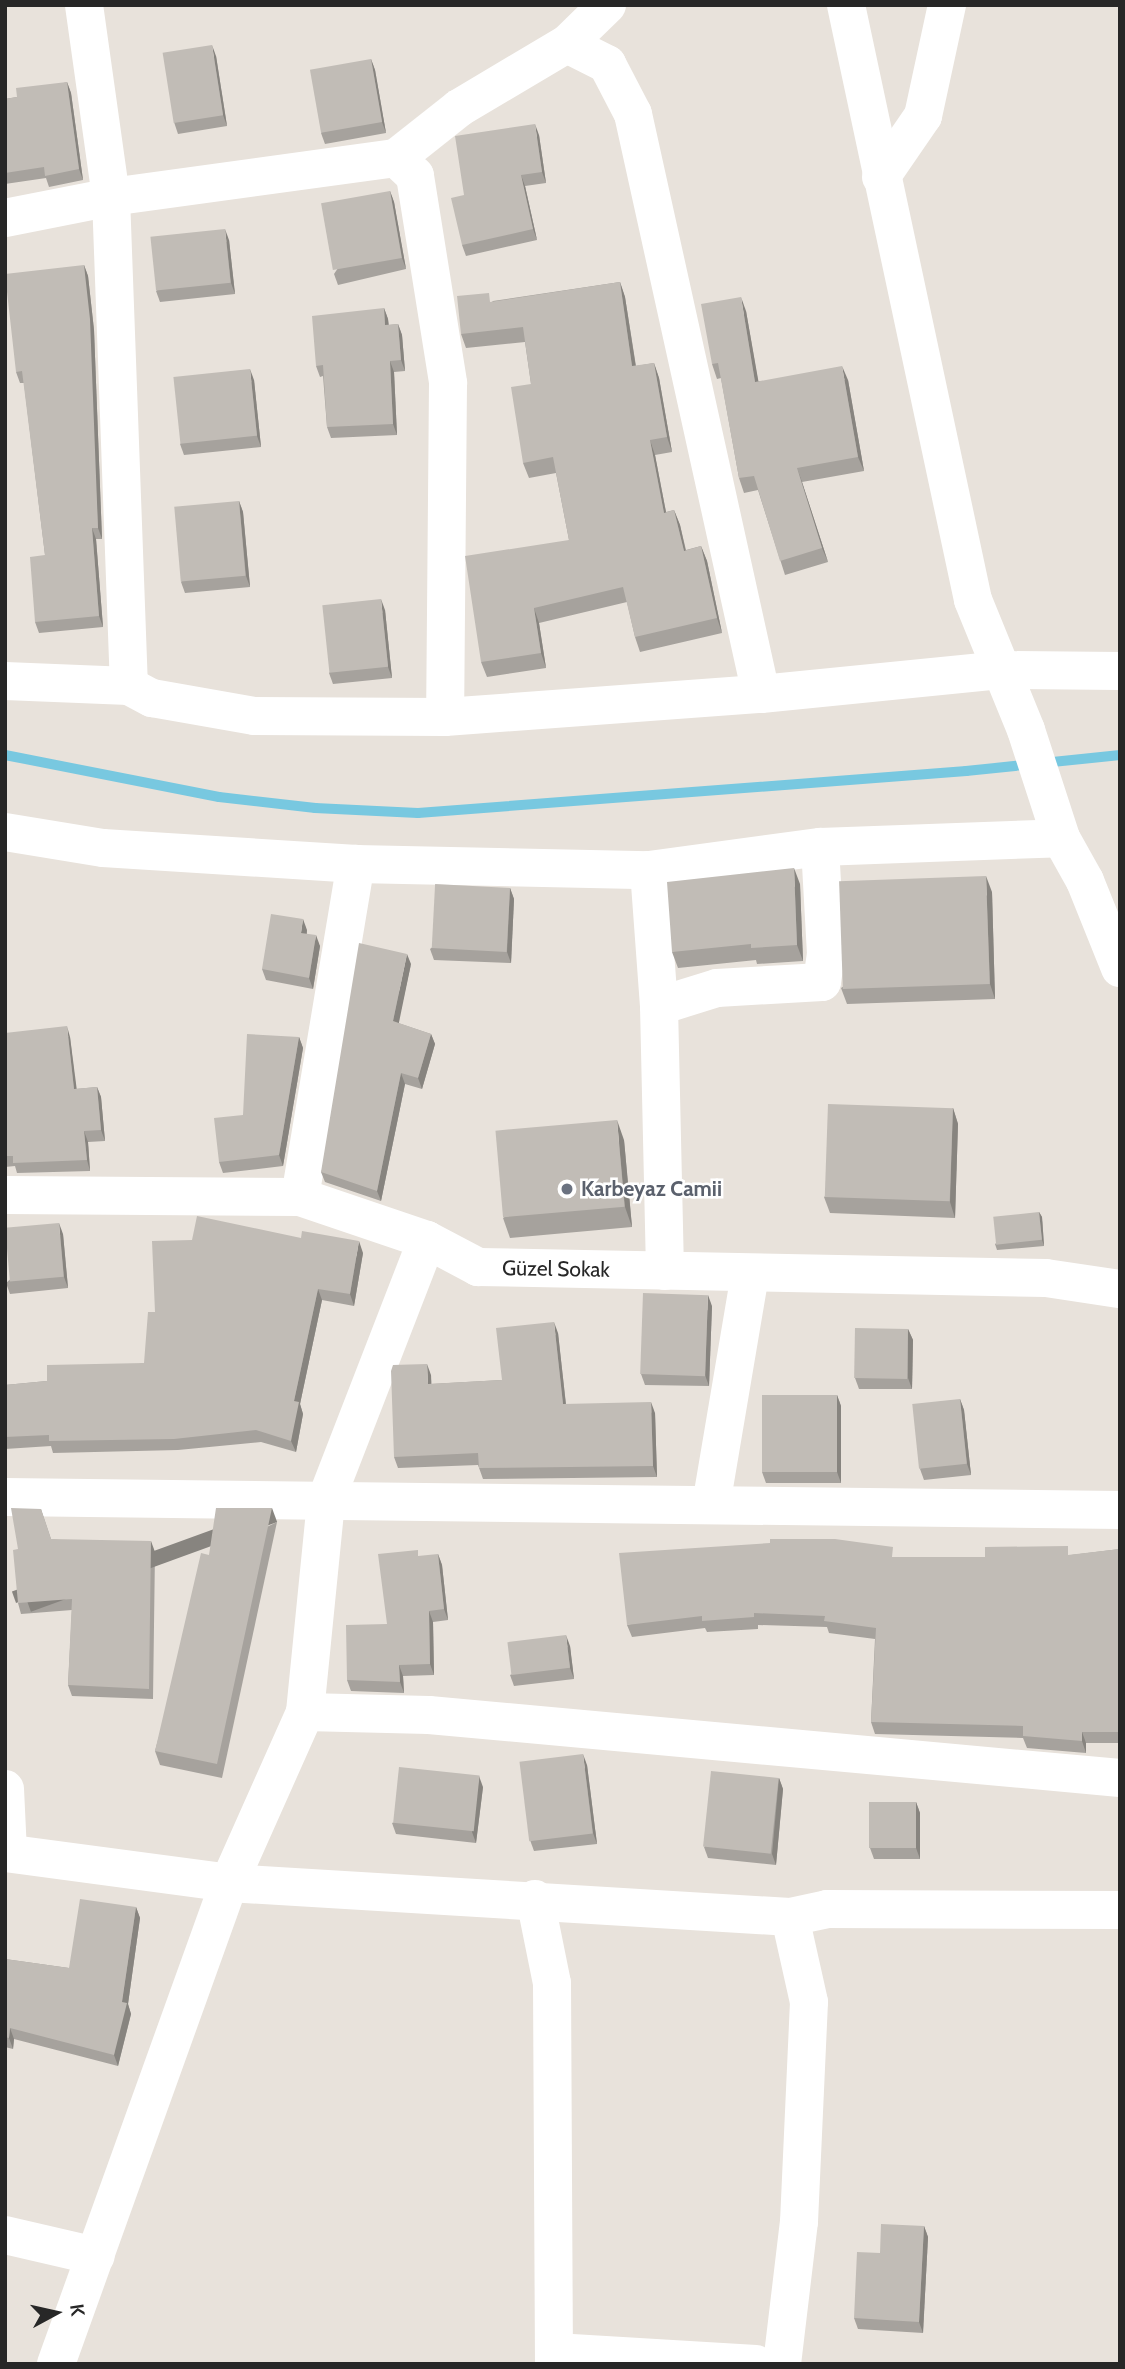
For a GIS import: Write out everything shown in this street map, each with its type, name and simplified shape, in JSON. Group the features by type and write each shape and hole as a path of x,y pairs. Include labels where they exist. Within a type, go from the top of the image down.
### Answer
{"street":[{"path":"84,5 111,197 129,686"},
{"path":"5,218 111,197 396,158 459,108 567,44 607,5"},
{"path":"846,5 973,600 1026,730 1061,838 1102,879 1120,968"},
{"path":"881,177 923,116 947,5"},
{"path":"567,44 607,64 633,114 761,694"},
{"path":"396,158 415,176 448,383 445,717"},
{"path":"5,681 129,686 152,698 254,716 445,717 761,694 1003,670 1120,671"},
{"path":"5,832 103,848 356,864 649,870 820,847 1061,838"},
{"path":"659,1006 717,988 822,982 826,954 820,847"},
{"path":"300,1197 356,864"},
{"path":"649,870 659,1006 665,1271"},
{"name":"Güzel Sokak","path":"5,1195 300,1197 427,1240 478,1267 750,1275 1046,1278 1120,1289"},
{"path":"55,2364 229,1883 305,1712 326,1500 427,1240"},
{"path":"711,1505 750,1275"},
{"path":"5,1497 1120,1510"},
{"path":"305,1712 429,1715 1120,1778"},
{"path":"5,1789 7,1853 229,1883 535,1899 790,1917 827,1909 1120,1910"},
{"path":"535,1899 552,1983 555,2358 756,2364"},
{"path":"782,2364 799,2222 809,2002 790,1917"},
{"path":"5,2235 96,2256"}],"building":[{"path":"212,45 223,115 174,123 163,53"},
{"path":"371,59 382,122 321,133 310,70"},
{"path":"67,82 79,169 45,176 44,167 5,173 5,99 17,97 16,88"},
{"path":"535,124 542,172 521,175 533,229 462,245 451,198 464,195 455,136"},
{"path":"390,191 402,258 333,270 321,203"},
{"path":"225,229 231,283 156,291 150,237"},
{"path":"84,265 90,319 98,528 92,528 99,616 35,622 30,557 45,555 22,371 16,372 5,274"},
{"path":"620,282 632,366 654,363 667,437 650,440 664,513 674,510 684,551 701,546 717,618 635,637 623,587 534,608 541,653 481,662 465,556 569,540 553,457 523,463 511,387 531,384 523,327 461,334 457,296 489,293 490,302"},
{"path":"741,297 755,382 842,366 858,457 797,468 822,548 780,561 754,476 739,478 718,363 712,364 701,304"},
{"path":"384,308 385,325 398,324 401,360 390,361 393,424 327,427 323,365 316,366 312,316"},
{"path":"250,369 257,436 180,444 173,377"},
{"path":"239,501 246,576 181,581 174,507"},
{"path":"381,599 388,667 329,673 322,605"},
{"path":"794,868 797,945 751,948 751,944 672,952 667,882"},
{"path":"986,876 990,984 843,989 839,881"},
{"path":"435,884 510,888 507,952 432,948"},
{"path":"271,914 303,919 301,933 316,935 309,978 262,969"},
{"path":"359,943 407,954 393,1021 431,1034 418,1078 401,1073 377,1191 321,1172"},
{"path":"67,1026 74,1089 97,1087 101,1130 84,1131 87,1160 13,1163 13,1156 5,1156 5,1033"},
{"path":"247,1034 299,1037 279,1155 219,1162 214,1118 243,1115"},
{"path":"828,1104 953,1108 950,1201 825,1197"},
{"name":"Karbeyaz Camii","path":"617,1120 625,1207 503,1217 495,1131"},
{"path":"1039,1212 1042,1240 996,1245 993,1217"},
{"path":"197,1216 301,1238 302,1231 359,1241 350,1294 318,1289 294,1401 299,1402 291,1441 256,1430 174,1439 49,1441 49,1435 5,1437 5,1385 47,1381 47,1365 144,1363 148,1312 155,1312 152,1241 192,1240"},
{"path":"59,1223 64,1277 10,1282 5,1228"},
{"path":"643,1293 708,1295 705,1376 640,1374"},
{"path":"554,1322 563,1404 651,1402 653,1466 479,1468 478,1453 394,1457 393,1365 427,1364 428,1384 502,1380 496,1328"},
{"path":"855,1328 908,1329 907,1379 854,1378"},
{"path":"762,1395 837,1395 837,1472 762,1472"},
{"path":"960,1399 967,1464 919,1469 912,1404"},
{"path":"11,1508 41,1509 51,1539 151,1541 149,1689 68,1685 72,1599 18,1603 13,1550 18,1549"},
{"path":"216,1508 272,1508 217,1764 155,1751 201,1553 209,1555"},
{"path":"770,1539 835,1539 893,1547 892,1557 985,1557 985,1547 1068,1546 1068,1555 1120,1549 1120,1732 1082,1732 1082,1741 1023,1736 1023,1726 871,1722 876,1628 824,1621 825,1616 754,1613 754,1617 702,1621 702,1616 627,1625 619,1553 770,1543"},
{"path":"418,1550 418,1556 438,1554 444,1609 429,1611 430,1664 399,1665 400,1682 347,1680 346,1625 387,1624 378,1554"},
{"path":"566,1635 570,1668 511,1675 507,1642"},
{"path":"583,1754 593,1833 529,1841 519,1762"},
{"path":"399,1767 480,1775 474,1831 393,1823"},
{"path":"711,1771 779,1778 771,1854 703,1847"},
{"path":"869,1802 916,1802 916,1848 869,1848"},
{"path":"80,1899 136,1907 122,2002 127,2003 114,2055 10,2028 9,2038 5,2037 5,1959 69,1968"},
{"path":"881,2224 924,2226 919,2322 854,2318 857,2252 880,2253"}],"waterway":[{"path":"5,755 219,797 315,808 418,813 966,771 1120,755"}],"place":[{"name":"Karbeyaz Camii","path":"567,1189"}]}
